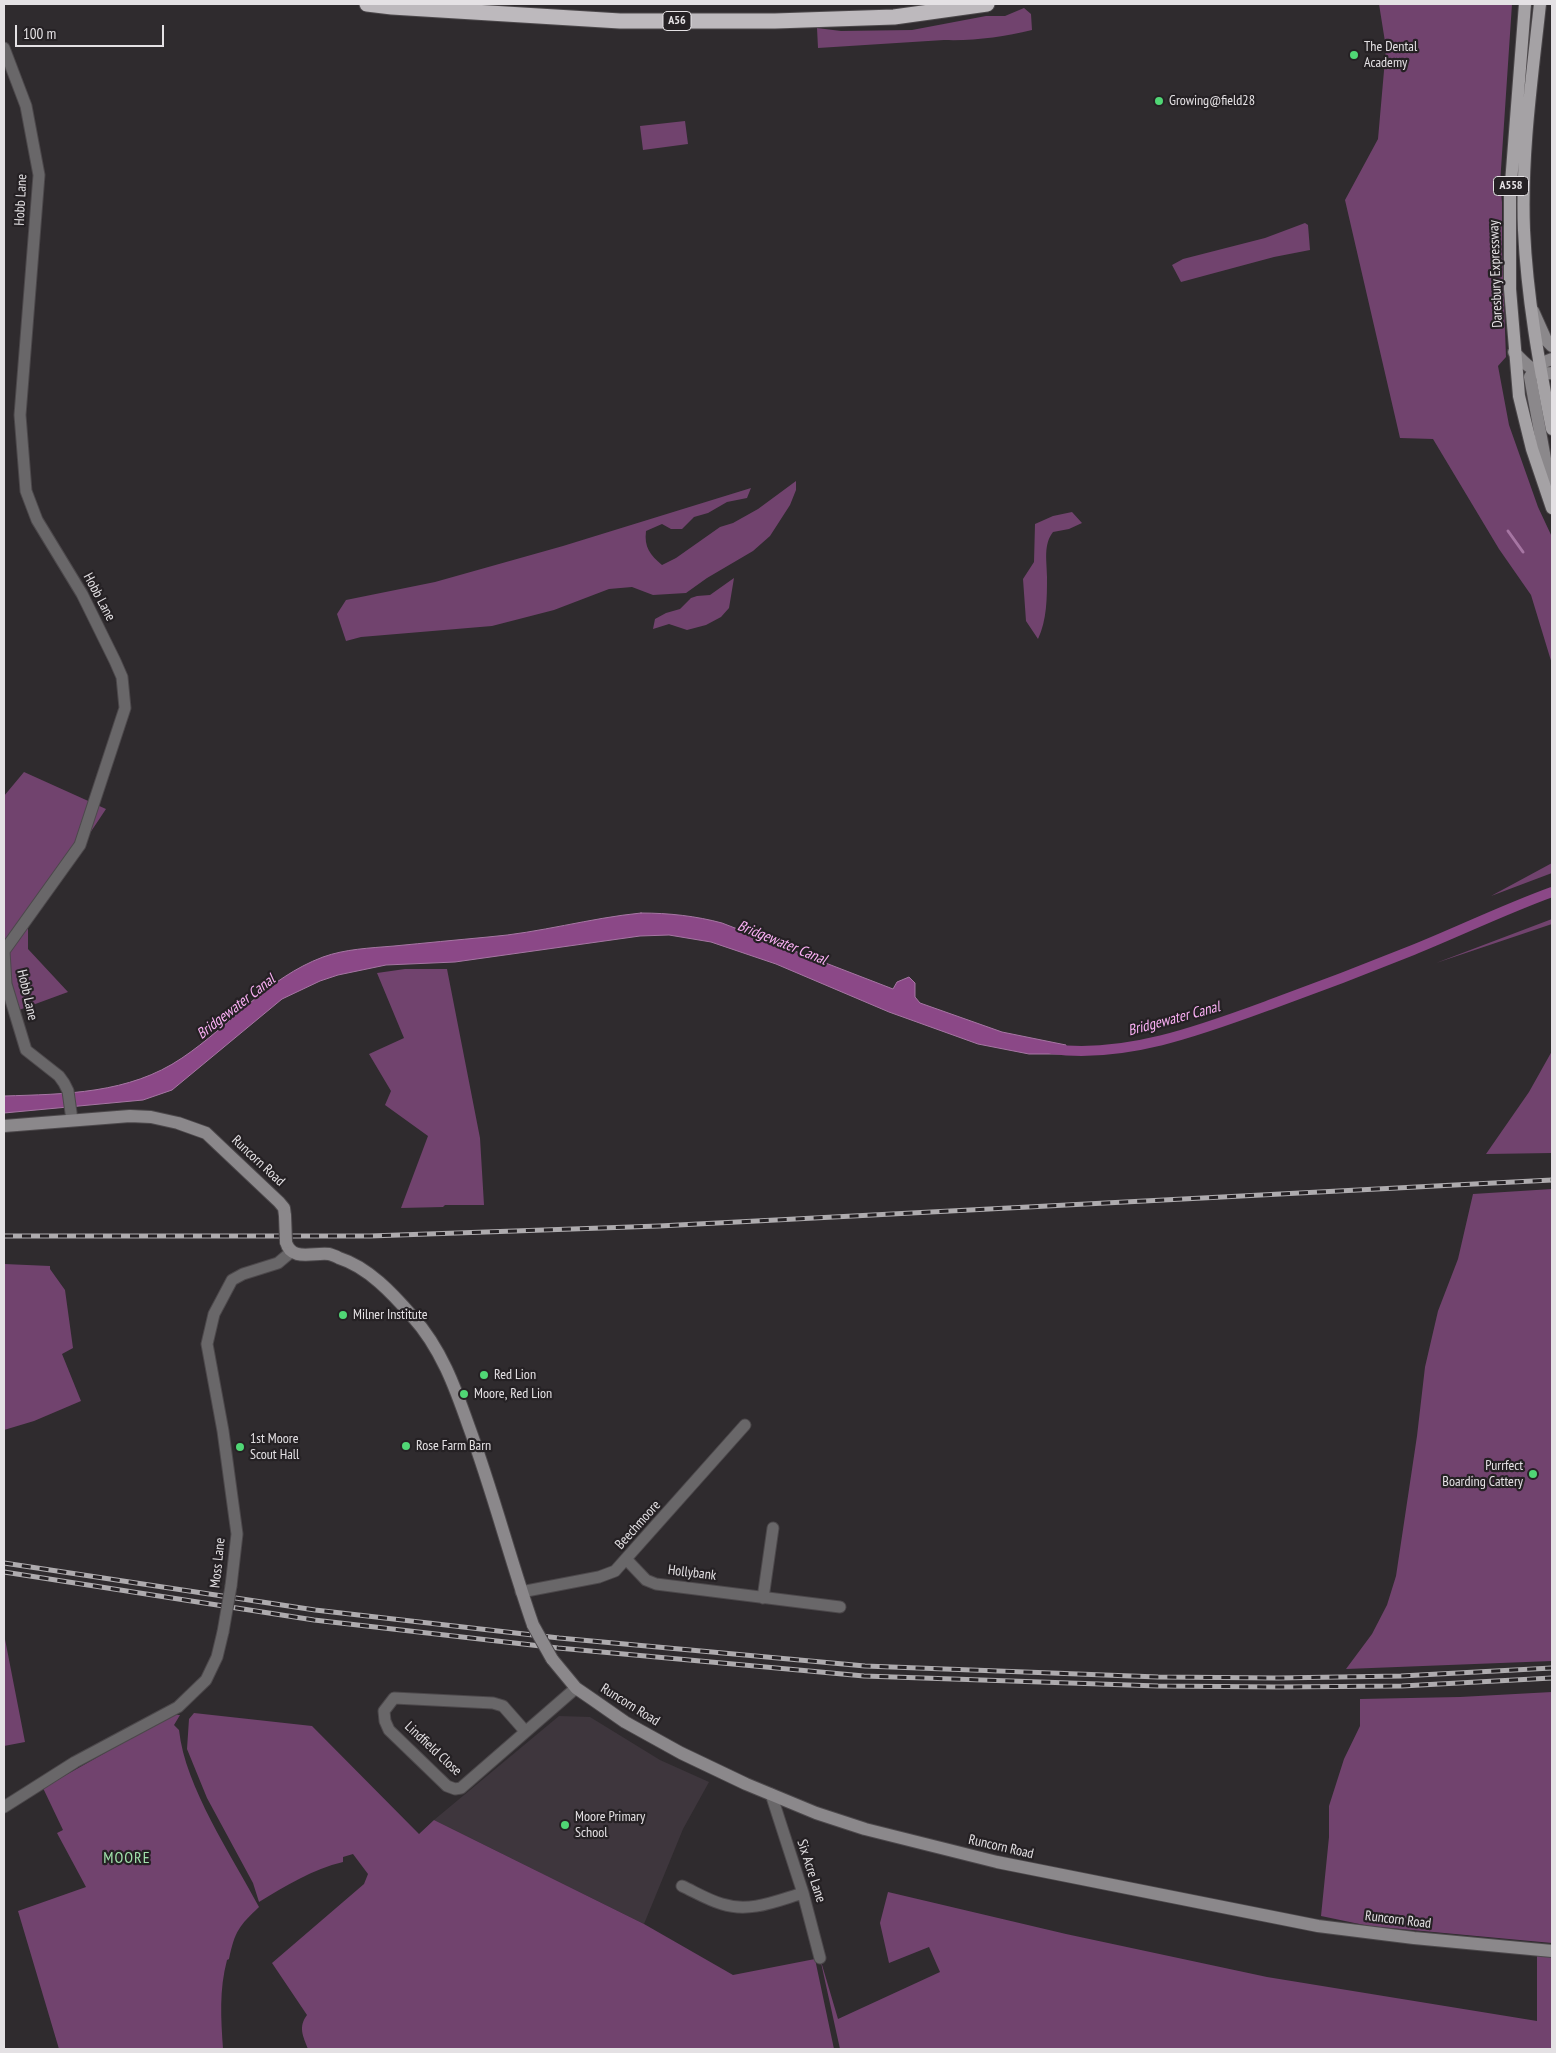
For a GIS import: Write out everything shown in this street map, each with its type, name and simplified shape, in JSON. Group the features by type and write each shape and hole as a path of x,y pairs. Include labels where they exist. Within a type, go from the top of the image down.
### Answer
{"highway":[{"name":"A56","path":"366,4 620,21 776,21 894,17 987,4"}],"main road":[{"name":"A558","path":"1519,4 1524,21"},
{"name":"Daresbury Expressway","path":"1525,4 1509,216 1510,289 1519,396 1541,478 1552,508"},
{"name":"A558","path":"1542,6 1528,122 1524,231 1541,370 1552,427"}],"street":[{"name":"Hobb Lane","path":"4,48 26,106 39,175 31,293 24,345 20,415 26,490 37,520 82,594 115,661 122,677 125,708 80,845 4,951 6,984 26,1050 59,1076 68,1091 72,1117"},
{"path":"1533,311 1546,340 1552,346"},
{"path":"1514,352 1541,370"},
{"path":"1552,359 1541,370 1530,377 1530,386 1552,500"},
{"path":"1552,420 1552,427"},
{"name":"Runcorn Road","path":"4,1126 72,1117 151,1116 178,1123 206,1134 284,1208 289,1247 299,1255 328,1254 359,1266 394,1296 428,1336 450,1376 484,1469 533,1625 552,1660 576,1688 625,1722 673,1749 816,1813 864,1829 998,1862 1134,1891 1318,1926 1414,1938 1552,1951"},
{"name":"Moss Lane","path":"4,1807 75,1762 178,1706 209,1674 217,1657 223,1632 237,1534 223,1431 207,1344 214,1314 232,1280 243,1274 278,1262 289,1247"},
{"name":"Beechmoore","path":"522,1592 599,1577 615,1571 745,1426"},
{"path":"763,1598 773,1528"},
{"name":"Hollybank","path":"626,1560 646,1580 656,1584 840,1608"},
{"name":"Lindfield Close","path":"524,1731 503,1706 493,1703 394,1698 384,1711 385,1721 389,1730 447,1786 455,1789 461,1788 524,1731 576,1688"},
{"name":"Six Acre Lane","path":"771,1794 803,1893 820,1958"},
{"path":"682,1886 722,1904 740,1907 758,1907 803,1893"}],"shaded area":[{"path":"1379,4 1512,4 1500,184 1506,357 1498,366 1509,425 1538,507 1552,537 1552,664 1531,595 1499,549 1433,439 1400,438 1345,200 1378,139 1386,48"},
{"path":"1024,8 1031,14 1032,30 1010,35 977,39 818,48 817,28 841,31 912,30 986,16 1005,16"},
{"path":"685,121 688,144 643,150 640,126"},
{"path":"1305,223 1308,225 1310,250 1274,257 1181,282 1172,265 1183,259 1265,238"},
{"path":"796,481 796,490 790,505 770,536 753,551 707,578 686,593 653,595 632,587 609,589 554,610 492,626 361,637 346,641 337,614 346,600 435,582 563,546 751,488 747,498 727,502 708,513 694,517 682,529 671,529 662,524 646,531 647,546 654,558 662,565 676,558 720,527 733,523 758,509"},
{"path":"1072,512 1082,523 1069,529 1053,532 1048,542 1046,553 1046,609 1038,639 1026,621 1023,579 1034,562 1035,524 1053,516"},
{"path":"734,578 729,608 721,617 706,625 687,630 669,624 653,629 655,619 680,609 691,598 710,595"},
{"path":"24,772 106,809 28,926 28,949 68,992 19,1010 4,981 4,796"},
{"path":"1552,863 1552,873 1491,896"},
{"path":"641,913 682,915 722,923 893,989 897,982 909,977 915,983 915,997 920,1003 1002,1032 1066,1045 1065,1054 1029,1054 978,1044 889,1012 776,964 711,942 669,935 640,936 455,962 386,965 338,975 320,981 282,999 172,1090 143,1100 4,1113 4,1096 96,1090 140,1079 162,1070 200,1045 284,977 303,966 331,954 367,948 507,935"},
{"path":"1552,919 1552,924 1436,963"},
{"path":"405,969 447,969 480,1138 484,1205 401,1208 428,1136 385,1105 391,1091 369,1054 404,1038 377,973"},
{"path":"1552,1051 1552,1153 1486,1154 1529,1092"},
{"path":"1552,1189 1552,1661 1346,1669 1372,1634 1387,1605 1396,1576 1417,1436 1425,1367 1438,1311 1458,1259 1473,1194"},
{"path":"4,1264 50,1266 50,1269 65,1290 73,1348 62,1354 81,1401 34,1421 4,1430"},
{"path":"4,1634 25,1742 4,1746"},
{"path":"1552,1692 1552,1943 1369,1926 1321,1916 1329,1837 1329,1806 1344,1759 1360,1726 1360,1699 1460,1697"},
{"path":"194,1713 312,1726 419,1834 434,1820 644,1924 733,1975 815,1959 834,2049 308,2049 302,2028 307,2015 272,1963 364,1884 368,1874 353,1854 343,1857 343,1862 289,1884 259,1902 253,1883 207,1798 187,1749 189,1719"},
{"path":"172,1715 180,1715 174,1725 179,1730 190,1775 200,1798 223,1844 259,1907 247,1919 236,1935 224,1971 221,2015 223,2049 59,2049 18,1911 86,1887 57,1833 63,1830 43,1788"},
{"name":"Moore Primary School","path":"559,1716 590,1717 660,1760 709,1782 683,1829 644,1924 434,1820"},
{"path":"888,1892 1066,1934 1267,1977 1537,2021 1537,1950 1552,1951 1552,2049 840,2049 820,1958 838,2019 940,1972 929,1947 889,1963 880,1923"}],"waterway":[{"path":"1508,531 1523,552"},
{"name":"Bridgewater Canal","path":"1052,1049 1108,1050 1136,1046 1192,1032 1246,1014 1360,971 1552,892"}],"railway":[{"path":"4,1236 370,1236 659,1226 1552,1180"},
{"path":"4,1563 315,1610 559,1638 865,1666 1158,1677 1278,1678 1401,1676 1552,1668"},
{"path":"4,1572 314,1620 558,1648 864,1676 1158,1686 1278,1687 1402,1686 1552,1678"}],"place":[{"name":"The Dental Academy","path":"1354,55"},
{"name":"Growing@field28","path":"1159,101"},
{"name":"Milner Institute","path":"343,1315"},
{"name":"Red Lion","path":"484,1375"},
{"name":"Moore, Red Lion","path":"464,1394"},
{"name":"Rose Farm Barn","path":"406,1446"},
{"name":"1st Moore Scout Hall","path":"240,1447"},
{"name":"Purrfect Boarding Cattery","path":"1533,1474"},
{"name":"Moore Primary School","path":"565,1825"}],"district":[{"name":"MOORE","path":"127,1858"}]}
